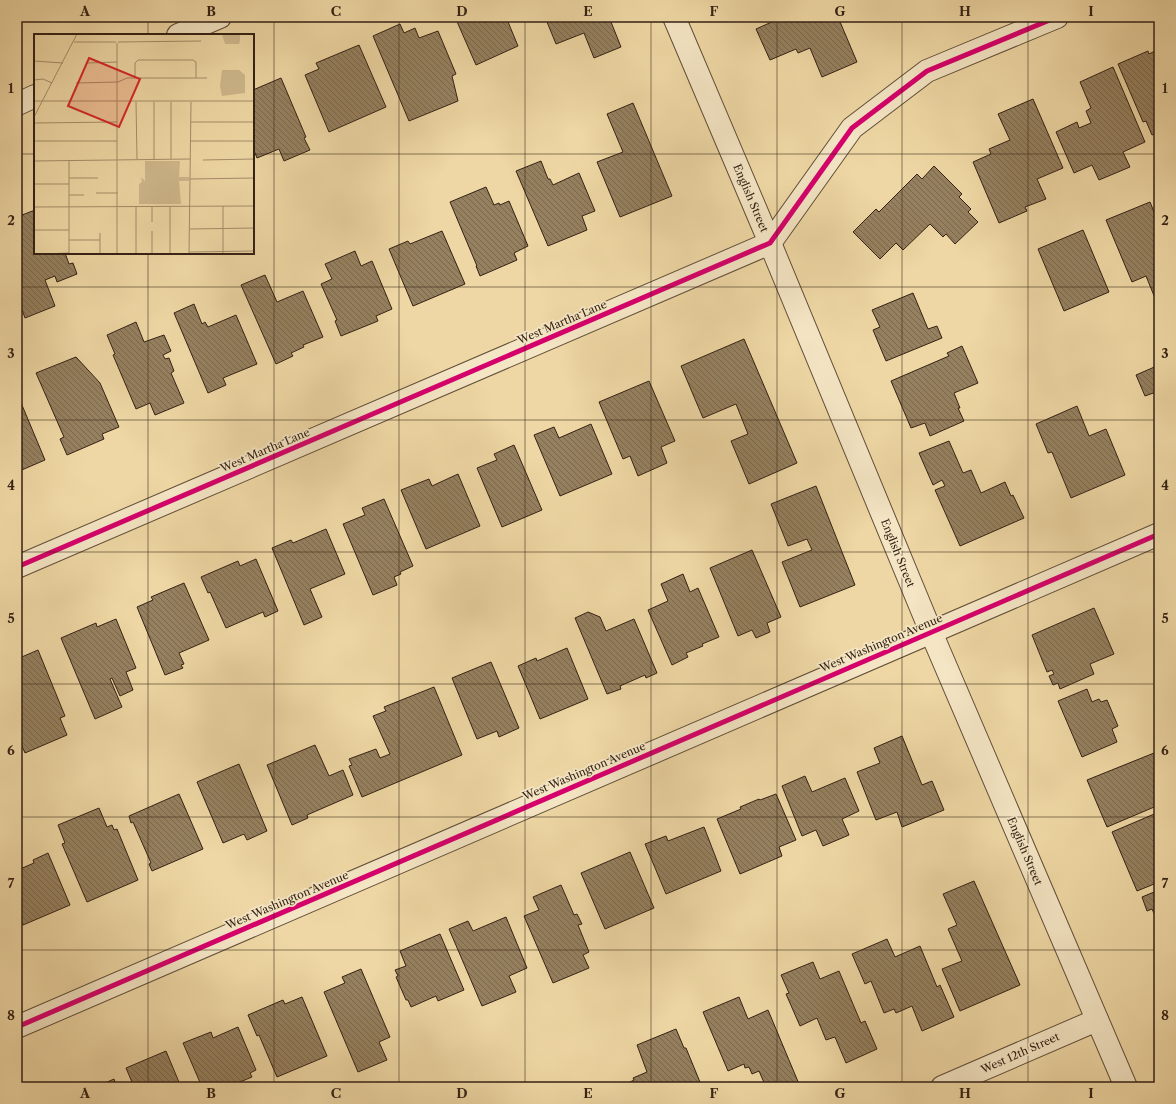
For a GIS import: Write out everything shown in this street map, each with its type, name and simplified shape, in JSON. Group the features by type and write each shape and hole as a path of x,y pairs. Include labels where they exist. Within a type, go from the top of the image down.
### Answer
{"street":[{"path":"180,34 220,17"},
{"name":"English Street","path":"674,17 770,243 931,632 1126,1087"},
{"path":"770,243 852,128 928,71 1057,17"},
{"name":"West Martha Lane","path":"17,567 770,243"},
{"name":"West Washington Avenue","path":"17,1027 1159,534"},
{"name":"West 12th Street","path":"942,1087 1097,1020"}],"building":[{"path":"455,17 506,17 518,46 476,65"},
{"path":"545,17 609,17 621,47 594,58 584,33 556,44"},
{"path":"783,17 838,17 857,62 822,77 810,48 798,53 796,49 770,60 756,29"},
{"path":"400,24 404,33 415,28 419,38 438,31 456,74 452,76 458,101 409,121 373,36"},
{"path":"359,45 386,107 329,132 305,75 319,69 316,63"},
{"path":"1157,50 1159,54 1159,132 1152,135 1146,121 1143,122 1118,64 1148,51 1149,54"},
{"path":"1113,67 1145,142 1123,152 1130,167 1099,180 1092,165 1074,173 1056,132 1077,122 1079,128 1091,123 1086,111 1091,108 1080,82"},
{"path":"281,78 310,150 284,161 279,149 257,158 254,150 254,90"},
{"path":"1033,99 1063,168 1037,179 1046,199 1025,207 1027,211 999,223 973,162 991,154 989,149 1010,140 998,114"},
{"path":"633,103 672,196 620,217 597,162 623,152 607,114"},
{"path":"541,161 548,179 550,179 553,185 579,173 595,211 582,216 587,230 548,246 516,171"},
{"path":"934,166 962,194 959,197 971,209 968,212 978,222 955,244 946,234 943,237 930,224 903,250 896,243 880,259 853,232 876,209 879,212 917,174 922,179"},
{"path":"486,187 494,205 499,203 500,205 509,201 528,246 514,253 517,260 480,276 450,202"},
{"path":"1159,194 1159,207 1154,196"},
{"path":"1150,202 1159,224 1159,308 1146,276 1132,282 1106,220"},
{"path":"34,210 34,254 65,254 69,264 73,263 77,274 57,282 55,276 45,280 55,306 25,318 17,296 17,217"},
{"path":"1083,230 1109,292 1064,311 1038,249"},
{"path":"442,231 465,284 413,306 389,249 408,241 410,244"},
{"path":"355,251 361,266 372,261 392,309 376,316 378,321 341,336 335,321 337,320 321,284 332,279 325,264"},
{"path":"265,275 277,302 303,291 323,337 303,345 304,347 291,353 293,356 276,364 241,285"},
{"path":"913,293 928,329 937,326 942,338 886,361 873,330 880,327 872,310"},
{"path":"194,304 202,324 205,322 208,327 236,315 257,364 223,378 226,385 208,393 174,313"},
{"path":"136,322 144,342 164,335 171,351 163,355 165,359 169,358 174,371 171,373 184,403 155,415 150,403 136,409 113,355 115,354 107,335"},
{"path":"744,339 797,463 749,484 731,441 748,434 736,404 703,418 681,366"},
{"path":"962,346 978,383 954,393 960,408 958,408 964,421 930,436 925,423 911,428 891,381 949,356 947,353"},
{"path":"76,357 100,383 119,427 102,434 104,439 67,455 60,439 64,437 36,373"},
{"path":"1159,365 1159,391 1145,396 1136,375"},
{"path":"649,381 675,441 661,447 667,463 638,476 630,456 623,459 599,402"},
{"path":"19,398 45,460 17,472 17,399"},
{"path":"1077,406 1089,436 1106,429 1125,475 1071,498 1052,452 1048,453 1036,424"},
{"path":"591,424 612,474 560,496 534,435 554,427 559,438"},
{"path":"949,441 963,473 971,470 981,493 1005,482 1011,496 1013,495 1024,518 960,546 935,490 945,486 942,480 933,485 919,453"},
{"path":"514,445 542,510 502,527 477,468 497,460 494,454"},
{"path":"458,474 480,526 426,549 401,490 429,479 432,486"},
{"path":"816,486 855,585 800,607 782,562 812,550 807,539 788,546 771,504"},
{"path":"384,499 413,566 400,572 401,574 394,577 397,585 373,595 343,524 365,515 362,508"},
{"path":"326,529 345,574 310,589 322,617 304,625 272,548 291,540 293,543"},
{"path":"752,550 781,617 767,623 770,632 756,638 752,630 738,636 710,568"},
{"path":"256,559 278,611 265,617 263,612 226,628 210,592 208,593 201,577 238,561 240,566"},
{"path":"683,574 690,592 698,588 719,637 686,653 688,657 672,665 648,610 668,601 661,584"},
{"path":"184,583 209,640 179,653 184,664 181,665 183,668 165,675 137,607 153,600 151,597"},
{"path":"1094,608 1114,654 1090,664 1094,674 1060,689 1058,683 1053,685 1049,676 1054,674 1052,670 1047,672 1032,635"},
{"path":"588,612 600,617 606,631 634,619 657,673 646,678 645,675 620,686 621,689 607,694 575,618"},
{"path":"116,619 136,668 126,672 133,690 120,696 112,678 110,679 122,707 95,719 61,638 96,623 97,627"},
{"path":"567,648 588,699 540,719 518,666 536,658 537,661"},
{"path":"38,650 65,716 60,718 67,735 25,753 17,735 17,722 20,721 17,713 17,666 20,665 17,659"},
{"path":"491,662 519,728 499,737 497,731 477,739 452,678"},
{"path":"434,687 462,755 362,797 349,766 352,765 349,759 376,749 380,758 390,754 373,716 386,711 384,707"},
{"path":"1087,689 1092,702 1099,699 1101,702 1107,700 1118,726 1112,729 1117,742 1082,757 1058,701"},
{"path":"902,736 922,785 932,781 944,810 902,827 897,812 876,820 857,772 880,763 874,748"},
{"path":"315,745 329,776 343,770 353,795 307,815 308,818 292,825 267,765"},
{"path":"1159,751 1159,805 1107,827 1087,780"},
{"path":"239,764 267,831 247,840 244,834 223,843 197,782"},
{"path":"805,776 812,792 845,778 859,811 842,819 849,835 823,846 816,830 802,836 782,786"},
{"path":"179,794 203,849 152,871 149,864 151,863 129,816"},
{"path":"776,794 796,840 779,847 782,856 740,874 717,819 741,809 740,807"},
{"path":"99,808 107,827 112,825 114,830 117,829 138,880 87,902 62,844 65,843 58,825"},
{"path":"1159,812 1159,882 1137,891 1112,832"},
{"path":"704,827 721,871 666,894 645,844 666,836 668,841"},
{"path":"630,852 654,908 605,929 581,873"},
{"path":"48,853 70,905 23,925 17,912 17,864 20,869 34,863 33,860"},
{"path":"974,881 1020,985 960,1011 942,969 962,961 948,929 957,925 943,894"},
{"path":"561,885 574,915 577,914 582,924 578,925 589,952 583,955 589,968 553,983 524,916 539,910 533,897"},
{"path":"1159,890 1159,924 1152,909 1147,911 1142,897"},
{"path":"506,917 527,968 509,976 516,992 482,1006 449,929 468,921 473,931"},
{"path":"1159,926 1159,934 1157,935 1154,928"},
{"path":"440,934 464,990 438,1001 436,996 411,1007 408,1000 406,1000 396,977 398,976 395,970 406,966 400,951"},
{"path":"887,939 895,957 920,946 937,987 940,985 954,1017 922,1031 912,1006 896,1013 894,1009 884,1013 871,981 865,984 852,954"},
{"path":"813,962 820,979 839,971 861,1023 865,1021 877,1049 846,1063 835,1037 826,1040 817,1018 800,1026 786,994 789,993 781,975"},
{"path":"361,969 390,1037 379,1042 387,1060 358,1072 324,992 345,983 342,977"},
{"path":"302,997 327,1056 277,1077 259,1035 257,1036 248,1015 283,1000 285,1004"},
{"path":"739,997 748,1019 768,1010 799,1084 793,1087 792,1085 788,1087 766,1087 759,1071 752,1074 749,1067 745,1068 744,1064 728,1071 703,1012"},
{"path":"238,1027 256,1070 250,1073 252,1077 235,1084 236,1087 202,1087 183,1043 211,1032 213,1038"},
{"path":"676,1029 684,1048 686,1048 702,1087 620,1087 634,1080 633,1078 647,1072 637,1045"},
{"path":"166,1051 181,1087 134,1087 126,1068"},
{"path":"114,1079 117,1087 96,1087"}],"cycle path":[{"path":"17,567 770,243 852,128 927,71 1057,17"},
{"path":"17,1027 1159,534"}]}
